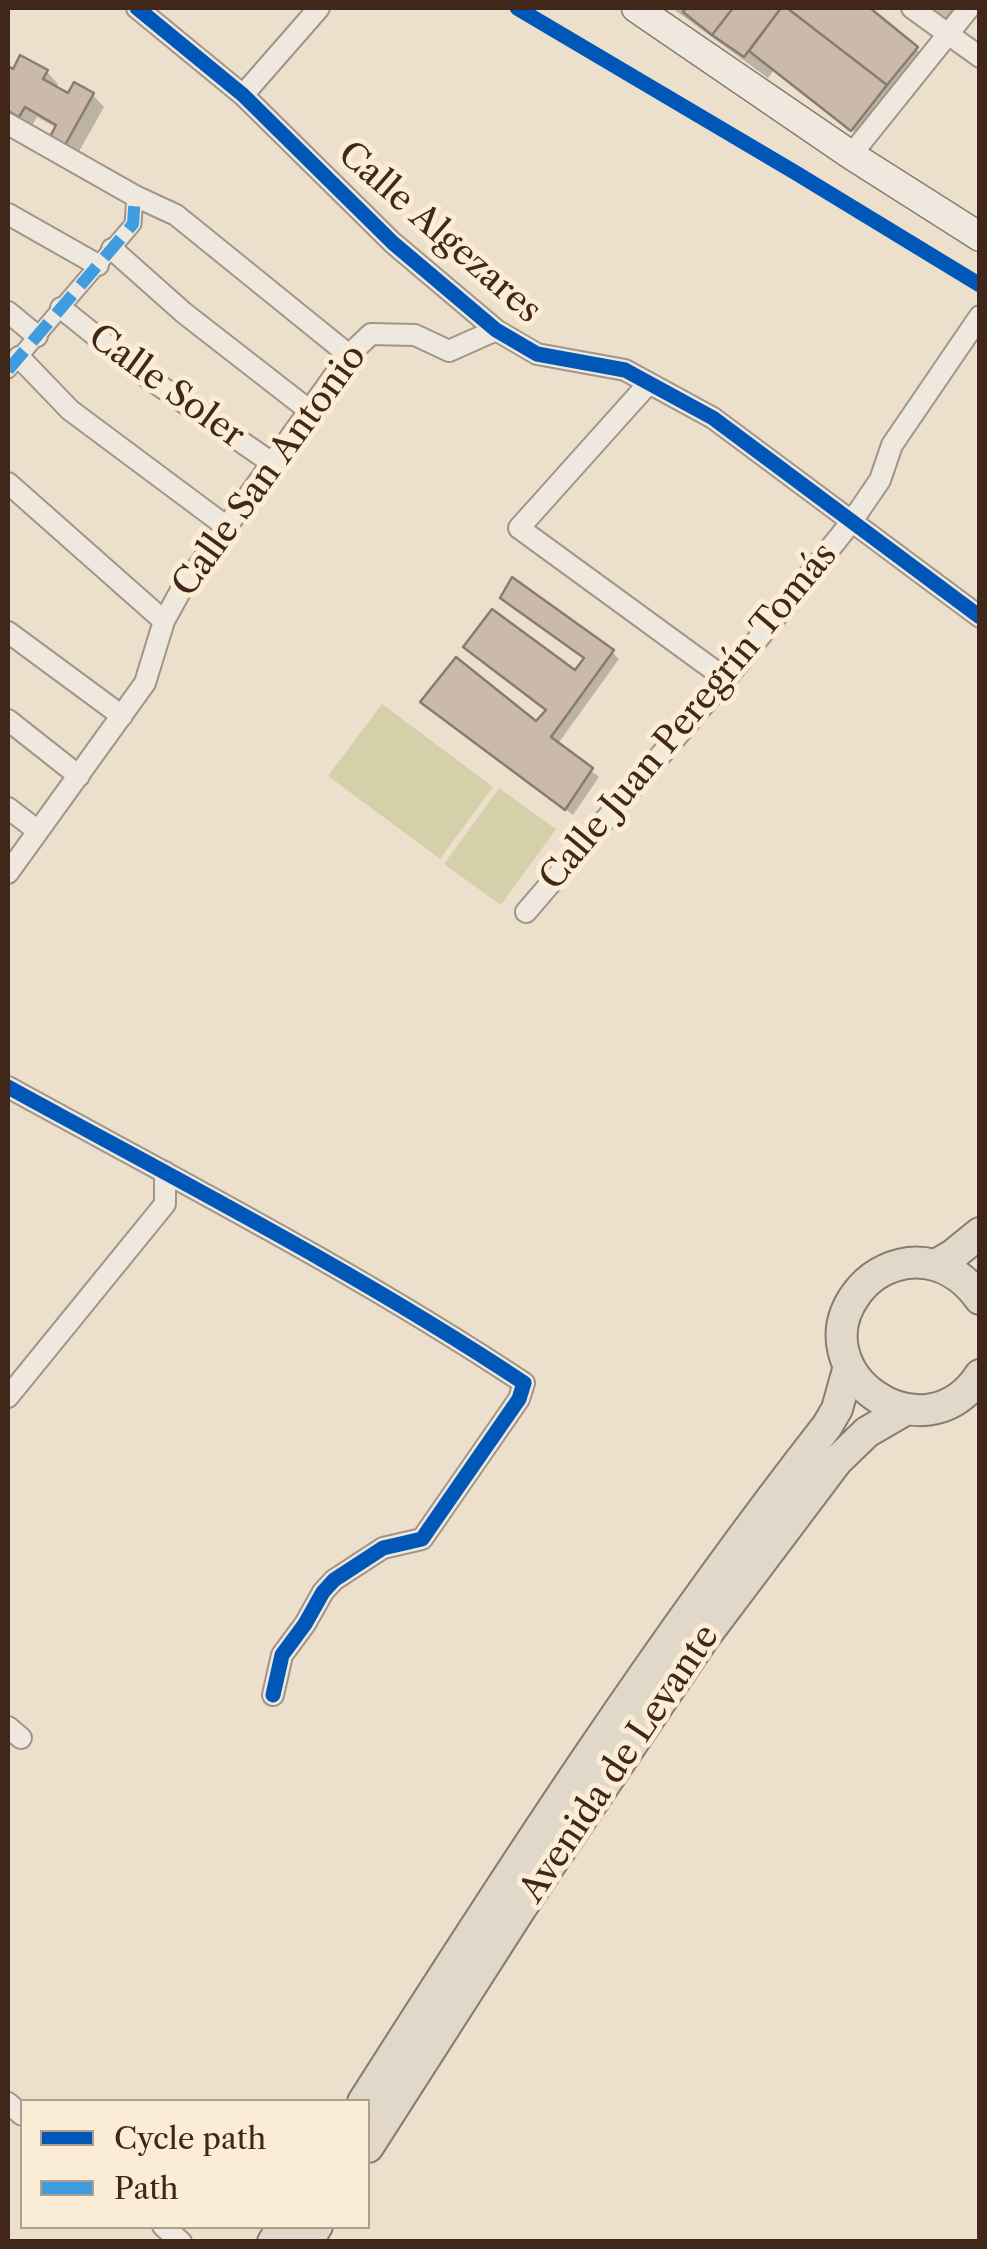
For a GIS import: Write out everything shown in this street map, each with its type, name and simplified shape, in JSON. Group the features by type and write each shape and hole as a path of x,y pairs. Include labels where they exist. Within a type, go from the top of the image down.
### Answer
{"main road":[{"path":"636,8 980,238"},
{"path":"936,1265 980,1233"},
{"path":"906,1410 878,1400 866,1390 844,1353 843,1326 860,1288 894,1266 922,1263 960,1277 980,1299"},
{"name":"Avenida de Levante","path":"365,2099 620,1707 827,1426 837,1409 849,1366"},
{"name":"Avenida de Levante","path":"370,2145 521,1908 703,1639 837,1461 868,1432 906,1410 944,1406 966,1392 980,1374"}],"street":[{"name":"Calle Algezares","path":"137,8 243,95 393,242 496,330 536,354 625,370 714,418 980,617"},
{"path":"243,95 317,8"},
{"path":"912,8 980,57"},
{"path":"851,155 969,8"},
{"path":"8,124 134,196 176,214 349,355"},
{"path":"134,196 133,224 13,364 227,527"},
{"path":"8,214 105,257 310,411"},
{"name":"Calle Soler","path":"61,308 147,377 272,463"},
{"path":"8,312 37,336"},
{"name":"Calle Juan Peregrín Tomás","path":"526,912 726,680 852,521 880,480 892,446 980,316"},
{"name":"Calle San Antonio","path":"8,873 144,683 164,621 180,592 349,355 371,334 415,335 449,351 496,330"},
{"path":"649,383 519,528 726,680"},
{"path":"8,482 164,621"},
{"path":"8,632 122,716"},
{"path":"8,720 79,776"},
{"path":"8,808 38,831"},
{"path":"8,1087 263,1226 524,1383 519,1399 422,1539 383,1548 334,1580 323,1592 282,1655 272,1695"},
{"path":"8,1397 166,1204 165,1172"}],"shaded area":[{"path":"382,704 493,787 440,859 328,776"},
{"path":"499,788 556,829 501,905 444,864"}],"building":[{"path":"686,8 733,8 712,35 683,12"},
{"path":"733,8 781,8 744,57 712,35"},
{"path":"781,8 787,8 887,85 851,131 749,51"},
{"path":"787,8 870,8 918,47 887,85"},
{"path":"924,8 955,8 943,23"},
{"path":"20,55 48,70 43,79 68,93 74,82 94,93 65,145 50,137 56,125 25,107 19,117 8,111 8,66 13,69"},
{"path":"512,577 614,650 551,737 593,768 565,810 420,702 456,657 536,721 546,710 463,647 492,609 575,670 584,658 500,598"}],"marked path":[{"path":"8,370 133,224 135,196"}],"cycle path":[{"path":"137,8 243,95 393,243 496,330 537,354 625,370 713,418 980,617"},
{"path":"517,8 980,285"},
{"path":"8,1087 333,1266 524,1383 519,1399 422,1539 383,1548 334,1580 323,1592 282,1655 273,1695"}]}
